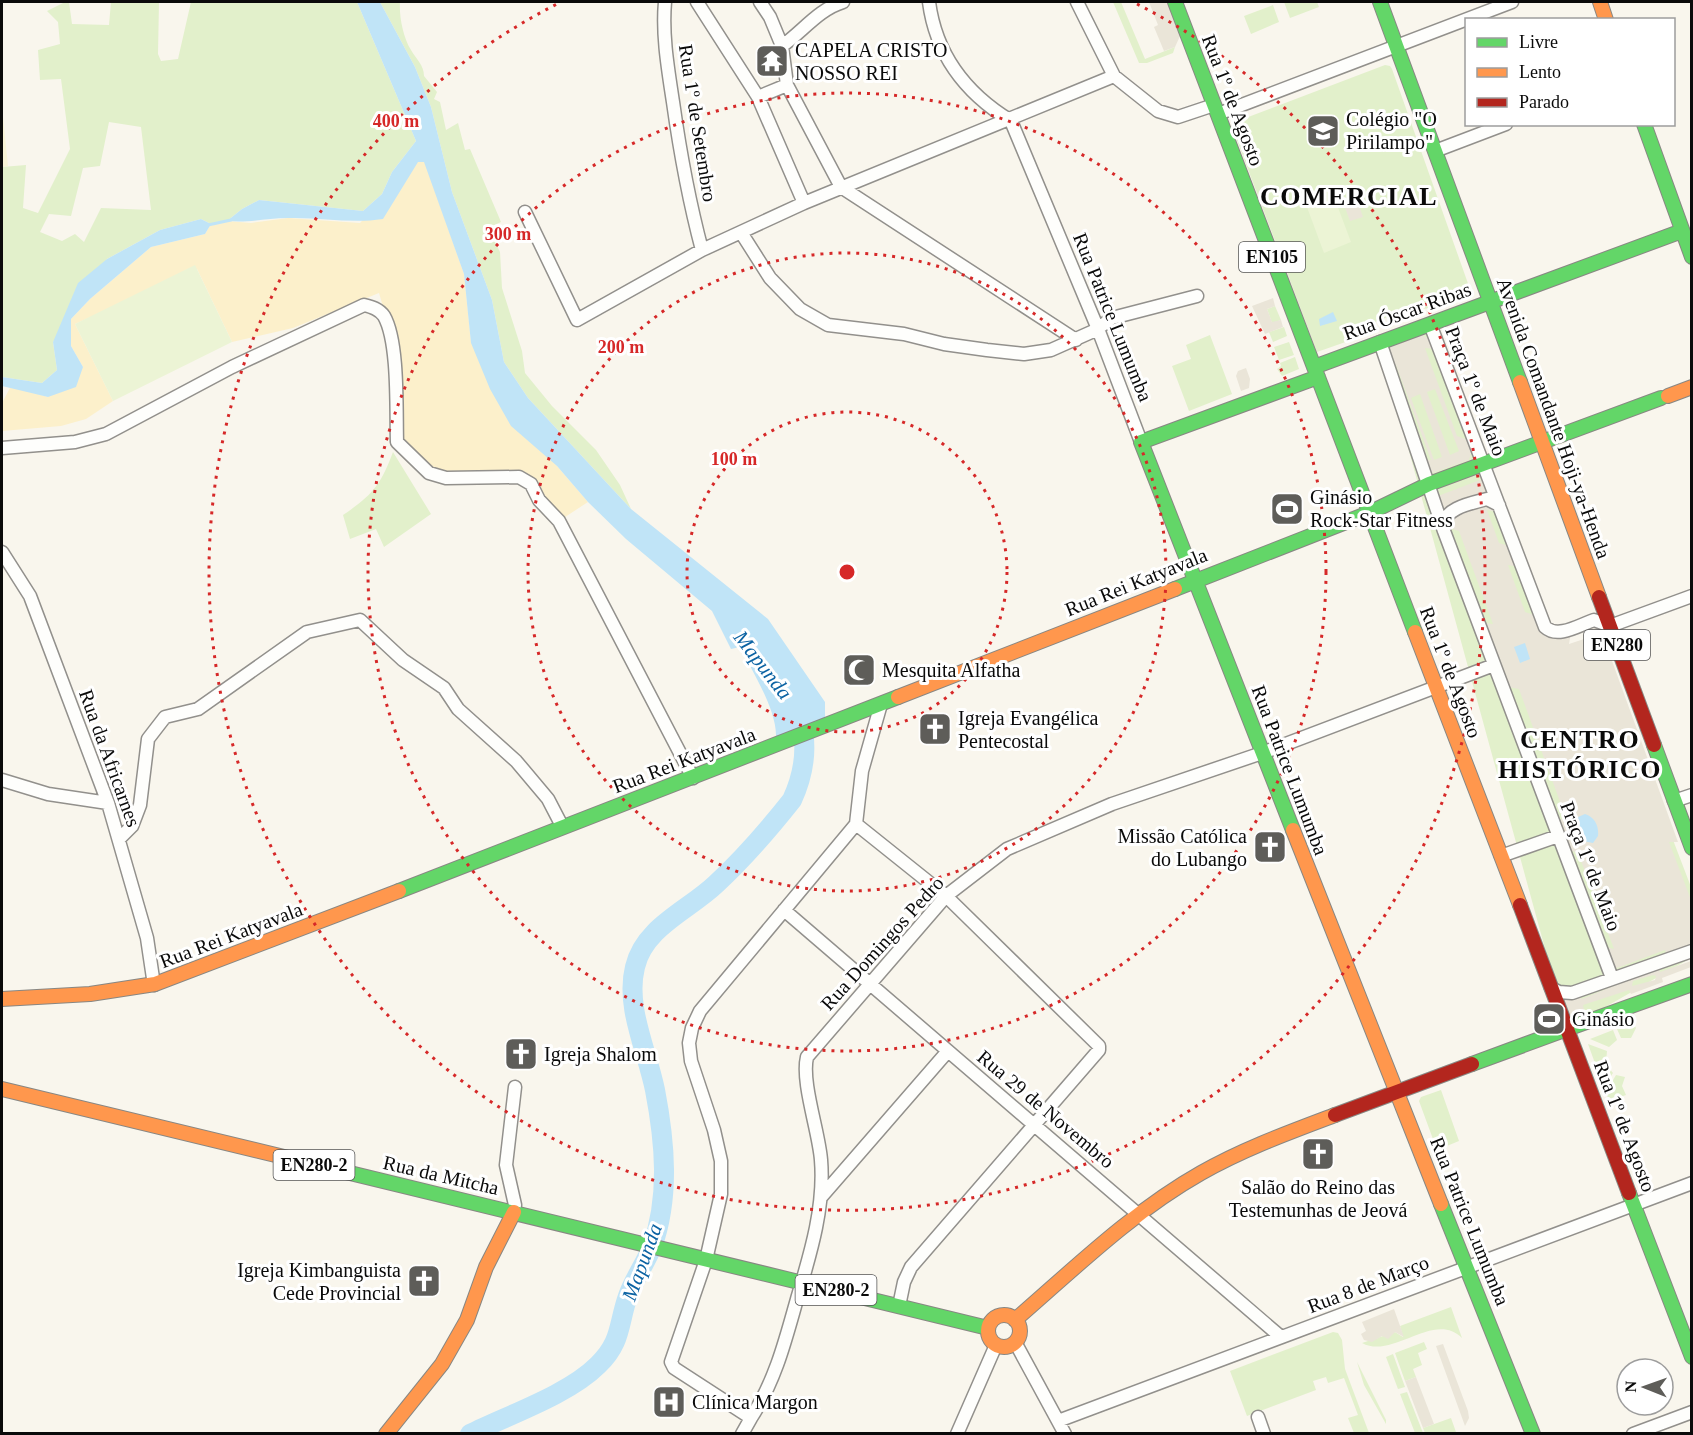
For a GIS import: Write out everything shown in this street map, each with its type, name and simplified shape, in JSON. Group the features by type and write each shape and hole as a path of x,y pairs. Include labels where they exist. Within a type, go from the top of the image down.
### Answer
{"main road":[{"name":"Rua 1º de Agosto","path":"1175,2 1692,1357"},
{"name":"Avenida Comandante Hoji-ya-Henda","path":"1380,2 1692,848"},
{"path":"1599,2 1605,18"},
{"path":"1645,126 1686,234 1692,257"},
{"name":"Rua Óscar Ribas","path":"1141,442 1316,372 1380,342 1490,301 1686,234"},
{"path":"1666,401 1692,387"},
{"path":"1666,401 1692,397"},
{"name":"Rua Rei Katyavala","path":"2,999 88,994 154,985 493,856 562,826 693,778 1194,580 1666,401"},
{"name":"Rua Patrice Lumumba","path":"1141,442 1533,1434"},
{"path":"1014,1320 1139,1214 1200,1173 1240,1153 1397,1092 1692,984"},
{"name":"Rua da Mitcha","path":"2,1089 706,1260"},
{"path":"386,1434 442,1364 467,1320 486,1267 514,1212"},
{"name":"EN280-2","path":"706,1260 988,1328"},
{"path":"999,1316 1014,1320 1019,1333 1015,1342 1005,1347 996,1345 990,1339 988,1328 999,1316"}],"street":[{"name":"Rua 1º de Setembro","path":"665,2 664,21 669,74 685,182 702,250"},
{"path":"698,2 758,97 804,203"},
{"path":"760,2 782,46 787,85 841,187 1076,340"},
{"path":"782,46 803,31 819,14 843,2"},
{"path":"929,2 932,24 945,58 986,106 1011,121"},
{"path":"1077,2 1114,76 1167,116 1178,117 1216,109 1465,19"},
{"path":"1469,18 1512,2"},
{"path":"525,212 577,321 702,250 742,234 804,203 1011,121 1114,76"},
{"path":"758,97 787,85"},
{"name":"Rua Patrice Lumumba","path":"1011,121 1098,329 1141,442"},
{"path":"1435,151 1501,126"},
{"path":"742,234 770,278 800,309 828,325 904,334 944,344 1024,354 1051,350 1098,329 1112,318 1197,296"},
{"path":"2,448 75,442 106,434 242,362 364,305 374,307 383,315 392,337 397,442 429,473 446,478 519,477 531,484 539,500 559,521 693,778"},
{"name":"Praça 1º de Maio","path":"1431,324 1545,627 1552,632 1559,632 1594,620 1610,626"},
{"name":"Praça 1º de Maio","path":"1380,342 1444,531 1612,978"},
{"path":"1444,531 1443,520 1448,513 1488,499 1498,505"},
{"name":"Rua da Africarnes","path":"2,554 30,596 108,803 147,938 154,985"},
{"path":"1610,626 1692,596"},
{"path":"119,839 132,825 140,805 148,739 165,717 198,709 307,632 360,620 403,660 444,688 458,709 516,761 548,800 562,826"},
{"name":"Rua Domingos Pedro","path":"742,1434 777,1369 803,1282 822,1196 818,1130 805,1065 813,1048 946,896 1007,849 1112,804 1262,753 1494,665"},
{"path":"751,1418 674,1368 671,1362 706,1260 722,1178 714,1130 691,1061 689,1043 692,1028 700,1011 856,824 862,771 882,704"},
{"path":"2,780 48,794 108,803"},
{"path":"1674,801 1692,795"},
{"path":"856,824 946,896 1100,1046 1099,1050 911,1267 904,1282 899,1306"},
{"path":"1501,856 1558,836"},
{"name":"Rua 29 de Novembro","path":"784,910 1281,1337"},
{"path":"1551,987 1559,992 1572,993 1692,951"},
{"path":"822,1196 948,1051"},
{"path":"514,1087 506,1165 515,1205 514,1212"},
{"name":"Rua 8 de Março","path":"1058,1421 1692,1183"},
{"path":"1015,1342 1065,1434"},
{"path":"957,1434 996,1345"},
{"path":"1633,1434 1692,1412"},
{"path":"1258,1417 1264,1434"}],"shaded area":[{"path":"1149,2 1168,2 1181,34 1175,47 1164,51 1154,27 1158,25"},
{"path":"2,107 8,166 2,167"},
{"path":"1357,200 1363,217 1350,221 1344,205"},
{"path":"1273,298 1275,306 1267,309 1272,322 1281,320 1283,327 1265,334 1252,306"},
{"path":"1422,335 1432,341 1434,349 1425,348 1457,436 1466,439 1472,450 1469,460 1432,473 1423,460 1431,460 1396,365 1385,363 1386,349","holes":["1435,389 1459,451 1450,455 1427,392","1420,394 1442,457 1434,460 1411,398"]},
{"path":"1246,368 1250,379 1249,388 1241,391 1236,376 1238,371"},
{"path":"1480,480 1484,481 1489,496 1443,513 1438,496"},
{"path":"1490,503 1497,512 1487,510 1499,543 1509,546 1518,567 1508,565 1525,612 1534,615 1540,625 1571,632 1569,644 1590,637 1592,625 1597,624 1604,632 1604,639 1678,842 1669,842 1691,900 1691,948 1667,956 1665,950 1617,968 1613,966 1603,946 1614,949 1578,853 1569,850 1557,818 1567,821 1519,689 1508,687 1484,623 1493,624 1459,531 1448,528 1451,516"},
{"path":"1691,961 1691,967 1662,978 1663,982 1631,994 1629,990 1583,1005 1584,1010 1568,1016 1561,998 1580,996 1582,999 1659,967 1660,972","holes":["1656,976 1655,980 1632,986 1633,981"]},
{"path":"1394,1309 1404,1337 1395,1332 1388,1339 1382,1336 1372,1342 1364,1340 1361,1334 1366,1331 1362,1322"},
{"path":"1443,1344 1468,1411 1469,1418 1465,1426 1436,1346"},
{"path":"1416,1377 1434,1424 1423,1428 1405,1381"}],"green space":[{"path":"69,2 72,24 109,25 111,2 159,2 158,54 161,61 178,59 191,2 357,2 416,141 392,172 382,194 363,211 259,200 242,209 227,221 211,224 201,219 160,230 107,259 53,342 57,370 42,383 2,377 2,167 26,165 23,208 38,213 70,149 61,79 40,80 38,50 60,44 58,22 47,11","holes":["109,122 141,127 151,210 101,208 84,242 75,234 62,241 40,232 49,214 71,216 83,168 100,166"]},
{"path":"380,2 400,2 401,20 406,39 421,65 424,76 437,92 434,99 440,102 446,130 458,123 465,150 470,149 501,222 488,228 500,252 502,288 522,351 525,373 552,406 596,450 620,485 631,509 528,398 504,362 492,300 452,192 431,107 415,67"},
{"path":"1113,2 1121,2 1145,59 1175,47 1173,53 1147,63 1139,63"},
{"path":"1284,2 1317,2 1319,7 1290,18"},
{"path":"1273,5 1279,22 1251,34 1244,16"},
{"path":"1385,65 1392,69 1471,292 1468,297 1436,309 1412,308 1372,323 1357,338 1317,352 1232,127 1235,122"},
{"path":"1331,189 1351,242 1324,253 1304,199"},
{"path":"195,265 232,342 113,401 75,324"},
{"path":"1275,306 1281,320 1272,323 1267,309"},
{"path":"1430,324 1621,803 1652,785 1691,887 1691,958 1567,1029 1383,356"},
{"path":"1284,327 1287,336 1273,342 1269,332"},
{"path":"1210,335 1232,394 1189,411 1172,366 1191,359 1186,345"},
{"path":"1289,342 1294,355 1279,360 1274,347"},
{"path":"1295,357 1299,369 1282,376 1277,369 1281,366 1280,363"},
{"path":"393,452 431,514 384,547 376,529 350,539 343,515 375,488"},
{"path":"1633,1023 1636,1028 1631,1038 1621,1038 1617,1029"},
{"path":"1613,1030 1617,1040 1609,1047 1590,1039"},
{"path":"1588,1044 1607,1051 1606,1062 1596,1066"},
{"path":"1607,1066 1613,1073 1604,1086 1598,1069"},
{"path":"1616,1075 1625,1077 1622,1086 1626,1095 1609,1101 1606,1092"},
{"path":"1441,1090 1459,1141 1437,1150 1419,1101 1421,1097"},
{"path":"1451,1307 1462,1338 1451,1331 1439,1329 1387,1345 1374,1347 1362,1343 1395,1332 1403,1337 1400,1326"},
{"path":"1333,1332 1338,1333 1342,1340 1345,1369 1369,1433 1354,1433 1348,1418 1358,1415 1344,1378 1328,1383 1326,1377 1313,1381 1316,1390 1247,1416 1230,1371"},
{"path":"1424,1342 1427,1349 1418,1353 1422,1365 1413,1369 1416,1377 1405,1381 1395,1353"},
{"path":"1393,1354 1405,1387 1398,1389 1386,1357"},
{"path":"1357,1362 1386,1420 1386,1424 1364,1385"},
{"path":"1407,1392 1423,1433 1415,1433 1400,1394"},
{"path":"1451,1418 1456,1432 1425,1433 1423,1428"}],"sand":[{"path":"418,161 425,162 464,274 471,342 557,466 588,502 559,521 519,477 446,478 397,442 392,337 379,293 293,328 232,342 197,269 75,324 113,401 86,419 61,426 2,431 2,403 11,386 48,397 83,367 71,346 71,319 90,299 151,247 205,234 211,224 227,221 251,223 288,218 360,223"}],"water":[{"path":"357,2 380,2 415,67 431,107 452,192 492,300 504,362 528,398 631,509 768,619 825,702 825,718 776,737 772,715 757,679 740,647 731,649 712,611 626,539 588,502 557,466 511,426 490,389 471,343 464,274 424,162 418,162 383,219 359,221 288,218 227,221 242,209 259,200 363,211 382,194 392,172 416,141"},
{"path":"201,219 211,224 205,234 151,247 90,299 71,319 71,346 83,367 76,387 48,397 2,386 2,377 42,383 57,370 53,342 78,283 107,259 160,230"},
{"path":"1333,312 1337,321 1320,326 1319,319"},
{"path":"1525,643 1530,659 1520,663 1514,647"},
{"path":"1585,814 1591,817 1597,825 1598,836 1593,843 1583,841 1576,829 1578,817"}],"waterway":[{"path":"208,225 231,220"},
{"name":"Mapunda","path":"470,1434 571,1386 606,1357 615,1340 628,1296 652,1247 658,1228 663,1189 663,1149 655,1090 635,1013 633,997 635,967 640,953 657,930 726,874 756,844 792,800 804,759 804,739 800,718"}],"traffic: fast":[{"path":"1175,2 1415,632"},
{"path":"1380,2 1520,382"},
{"path":"1645,126 1692,257"},
{"path":"1314,367 1682,231"},
{"path":"1293,830 1141,442 1318,377"},
{"path":"1369,513 1429,484 1661,398"},
{"path":"1175,589 1369,513"},
{"path":"399,891 898,697"},
{"path":"1654,745 1692,848"},
{"path":"1567,1029 1692,984"},
{"path":"1472,1064 1567,1029"},
{"path":"317,1165 988,1328"},
{"path":"1629,1193 1692,1357"},
{"path":"1441,1204 1533,1434"}],"traffic: slow":[{"path":"1600,2 1605,18"},
{"path":"1520,382 1599,597"},
{"path":"1668,396 1692,387"},
{"path":"898,697 1175,589"},
{"path":"1415,632 1520,905"},
{"path":"1293,830 1441,1204"},
{"path":"2,999 90,994 155,984 399,891"},
{"path":"2,1089 317,1165"},
{"path":"1015,1320 1127,1223 1176,1188 1233,1156 1335,1115"},
{"path":"386,1434 442,1364 467,1320 486,1267 514,1212"},
{"path":"1004,1315 1015,1320 1020,1331 1015,1342 1004,1347 993,1342 988,1331 993,1320 1004,1315"}],"traffic: jam":[{"path":"1599,597 1654,745"},
{"path":"1520,905 1629,1193"},
{"path":"1335,1115 1472,1064"}],"place":[{"name":"CAPELA CRISTO NOSSO REI","path":"772,61"},
{"name":"Colégio \"O Pirilampo\"","path":"1323,131"},
{"name":"Ginásio Rock-Star Fitness","path":"1287,509"},
{"name":"Mesquita Alfatha","path":"859,670"},
{"name":"Igreja Evangélica Pentecostal","path":"935,729"},
{"name":"Missão Católica do Lubango","path":"1270,847"},
{"name":"Ginásio","path":"1549,1019"},
{"name":"Igreja Shalom","path":"521,1054"},
{"name":"Salão do Reino das Testemunhas de Jeová","path":"1318,1154"},
{"name":"Igreja Kimbanguista Cede Provincial","path":"424,1281"},
{"name":"Clínica Margon","path":"669,1402"}],"district":[{"name":"COMERCIAL","path":"1349,196"},
{"name":"CENTRO HISTÓRICO","path":"1580,754"}]}
